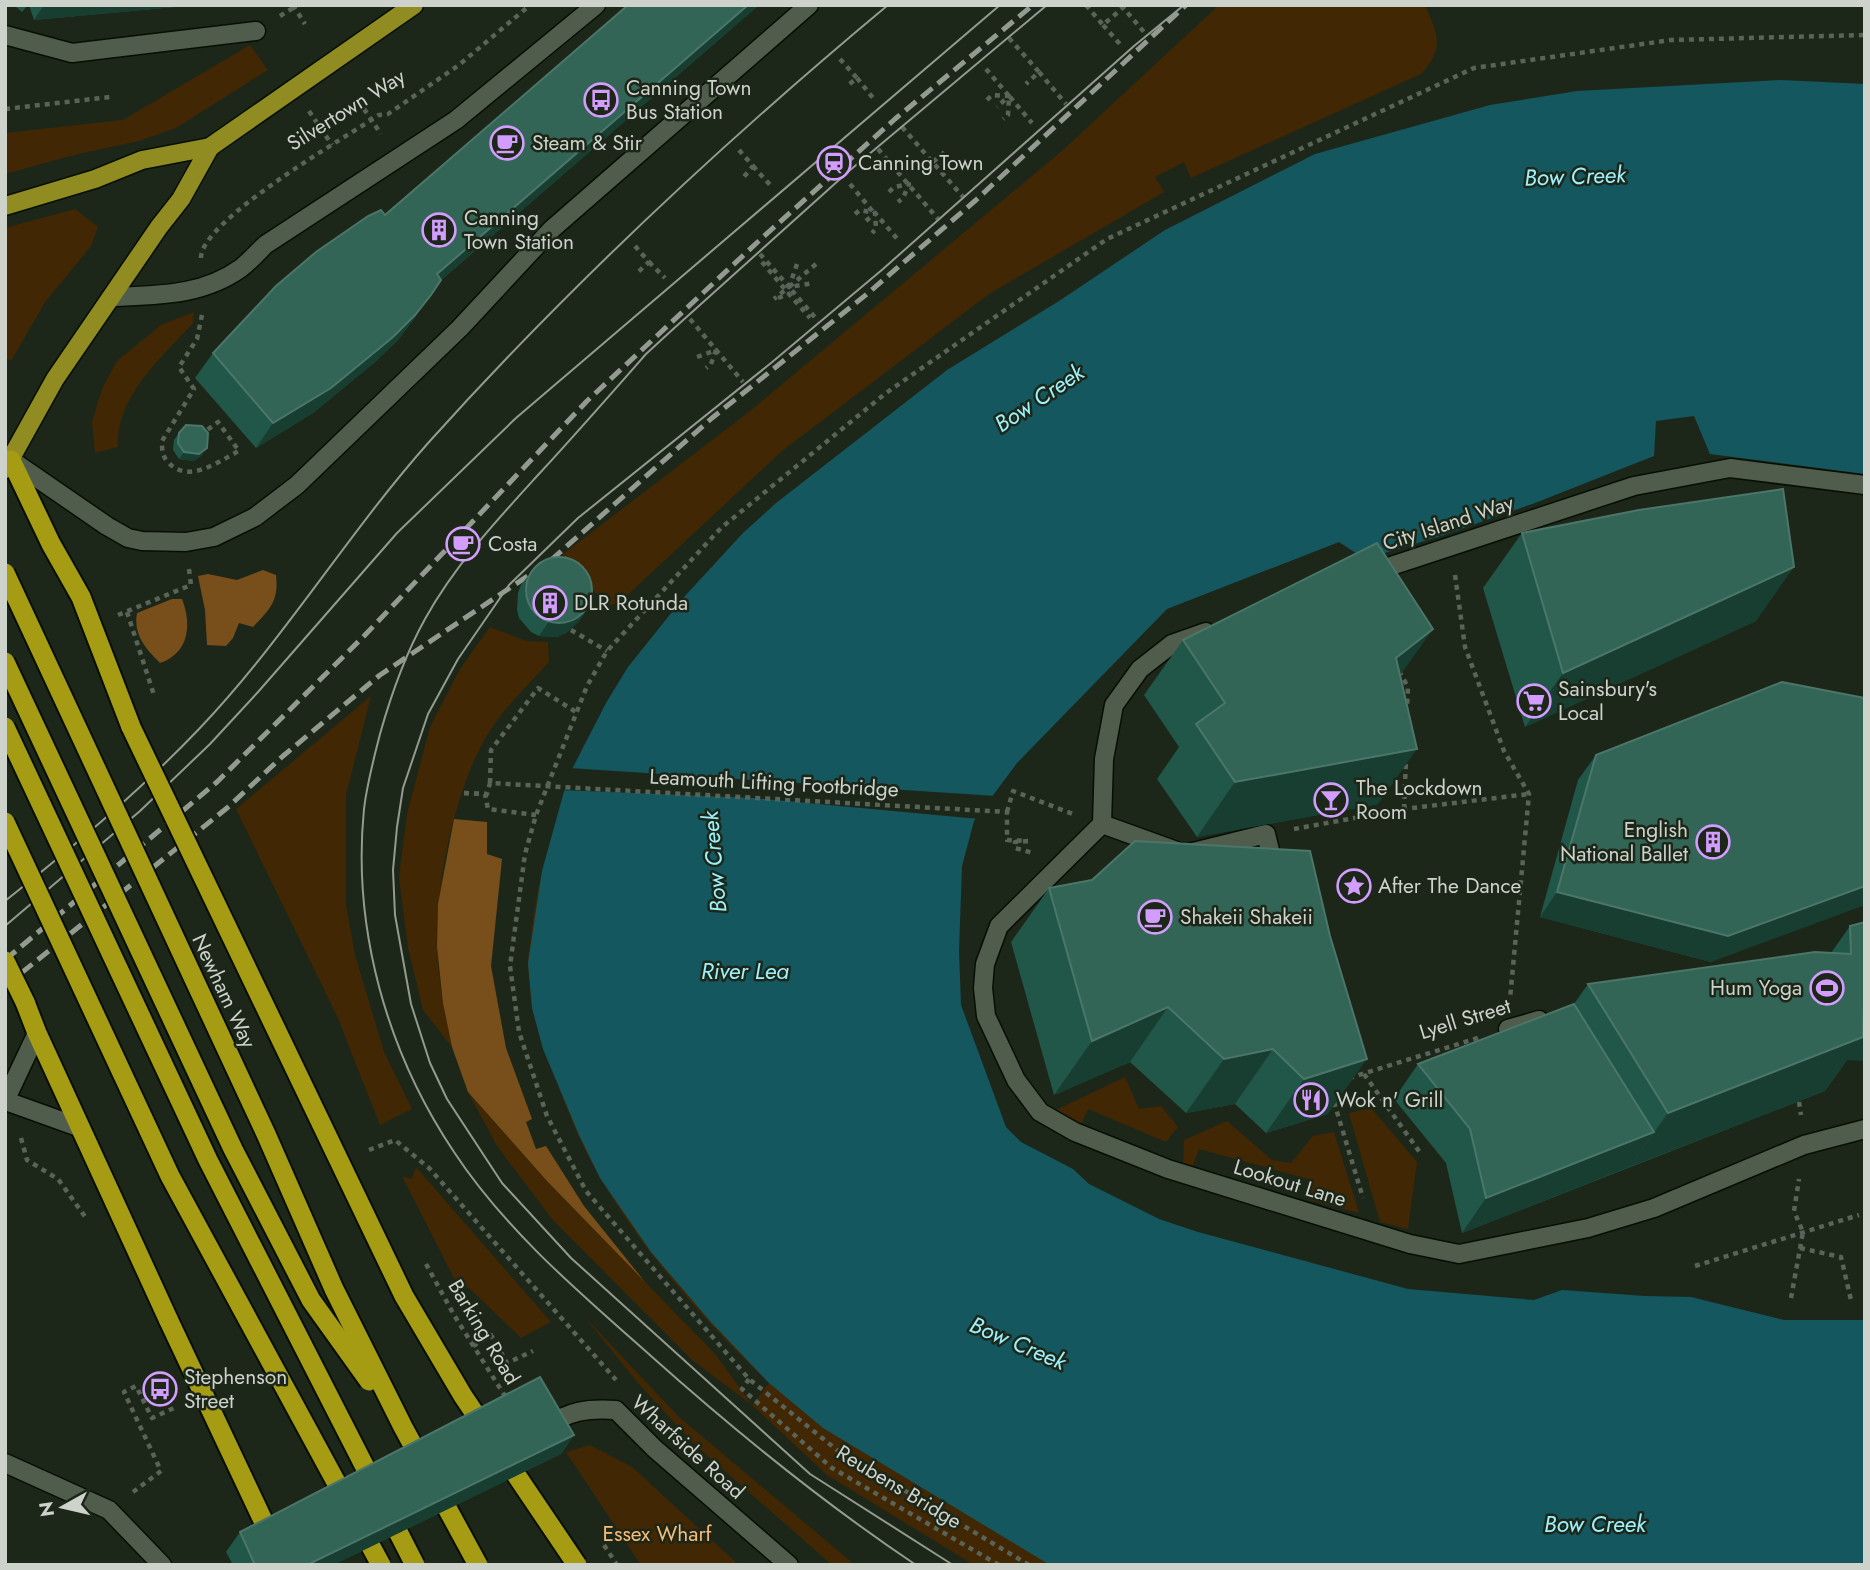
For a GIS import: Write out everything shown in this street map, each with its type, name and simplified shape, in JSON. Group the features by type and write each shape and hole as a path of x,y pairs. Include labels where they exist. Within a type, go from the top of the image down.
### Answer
{"highway":[{"path":"7,460 81,597 131,727 404,1296 463,1396 578,1565"},
{"name":"Newham Way","path":"5,573 266,1134 334,1289 403,1427 478,1565"},
{"name":"Newham Way","path":"5,662 233,1149 311,1300 403,1427"},
{"path":"5,727 208,1160 415,1565"},
{"path":"5,822 170,1176 381,1565"},
{"path":"5,961 139,1257 284,1565"}],"main road":[{"name":"Silvertown Way","path":"5,206 84,183 142,160 210,147 415,5"},
{"name":"Silvertown Way","path":"7,460 55,379 181,199 210,147"}],"street":[{"path":"113,297 178,294 202,288 241,268 265,245 456,120 596,5"},
{"path":"7,460 128,538 186,542 214,537 255,517 297,485 460,328 552,229 809,5"},
{"path":"5,35 72,53 256,30"},
{"name":"City Island Way","path":"1358,577 1634,486 1730,468 1865,485"},
{"path":"1223,626 1172,644 1140,669 1114,705 1104,759 1102,824 1185,854 1266,834 1281,893"},
{"name":"Lookout Lane","path":"1102,824 999,926 985,964 983,988 986,1016 1016,1080 1040,1112 1075,1132 1168,1169 1374,1234 1459,1254 1588,1228 1654,1208 1804,1145 1865,1129"},
{"name":"Lyell Street","path":"1508,1029 1559,1016"},
{"path":"37,1033 6,1101 81,1128"},
{"name":"Wharfside Road","path":"545,1427 565,1414 591,1409 616,1410 656,1449 789,1565"},
{"path":"5,1463 109,1510 162,1565"}],"path":[{"name":"Silvertown Way","path":"201,263 203,246 264,189 379,115 388,114 459,65 530,5"},
{"path":"1086,5 1120,44"},
{"path":"1103,25 1123,5 1144,32"},
{"path":"295,6 305,24"},
{"path":"1029,1565 837,1450 749,1379 586,1191 547,1116 519,1032 510,966 526,854 536,815 587,686 607,651 720,528 886,393 1107,239 1474,68 1671,40 1865,35"},
{"path":"1009,38 1066,104"},
{"path":"840,59 873,98"},
{"path":"986,69 1032,123"},
{"path":"1026,84 1039,72"},
{"path":"846,88 857,78"},
{"path":"987,100 992,95 1009,96"},
{"path":"997,107 1009,96"},
{"path":"1003,119 1008,115 1009,96"},
{"path":"5,109 110,97"},
{"path":"363,109 382,135"},
{"path":"902,127 927,152 963,197"},
{"path":"325,134 332,145"},
{"path":"878,149 938,219"},
{"path":"739,150 771,186"},
{"path":"933,162 947,150"},
{"path":"741,179 753,166"},
{"path":"850,184 900,242"},
{"path":"889,192 894,187 909,184"},
{"path":"898,202 903,198 909,184"},
{"path":"855,214 860,210 875,213"},
{"path":"866,221 875,213"},
{"path":"872,233 876,229 875,213"},
{"path":"635,246 665,278"},
{"path":"760,254 818,321"},
{"path":"637,273 649,262"},
{"path":"762,262 810,318"},
{"path":"789,286 797,264"},
{"path":"789,294 774,299 816,264"},
{"path":"789,286 814,283"},
{"path":"196,439 218,422 239,451 197,472 184,472 165,459 162,449 162,441 194,389 179,367 197,340 203,310"},
{"path":"690,319 743,382"},
{"path":"696,358 716,350"},
{"path":"706,368 711,364 716,350"},
{"path":"1451,546 1465,648 1504,751 1529,794 1508,1029"},
{"path":"152,688 127,612 191,585 189,568"},
{"path":"571,630 607,651"},
{"path":"1394,663 1408,687 1407,714"},
{"path":"536,815 488,809 485,794 464,793 487,794 491,750 538,688 576,712"},
{"path":"1404,809 1406,755"},
{"name":"Leamouth Lifting Footbridge","path":"490,783 1007,812"},
{"path":"1028,841 1007,840 1007,812 1013,791 1074,814"},
{"path":"1266,834 1404,809 1529,794"},
{"name":"Lyell Street","path":"1341,1081 1508,1029"},
{"path":"1364,1074 1421,1154"},
{"path":"1332,1097 1374,1234"},
{"path":"369,1150 395,1140 429,1168 623,1389"},
{"path":"1791,1298 1803,1232 1794,1211 1804,1145"},
{"path":"25,1147 27,1160 58,1179 88,1221"},
{"path":"1695,1266 1859,1215"},
{"path":"1800,1248 1841,1257 1851,1300"},
{"name":"Barking Road","path":"420,1254 509,1402"},
{"path":"473,1346 491,1335 508,1363 533,1350"},
{"name":"Reubens Bridge","path":"749,1379 742,1389 832,1468 999,1565"},
{"path":"109,1510 161,1471 124,1391 136,1386 152,1418 176,1406"},
{"path":"597,1536 617,1565"}],"green space":[{"path":"1219,5 1425,5 1436,33 1436,49 1429,65 1421,74 1191,178 1184,162 1155,177 1164,192 989,294 782,451 619,603 610,605 562,555 750,411 1063,150"},
{"path":"250,45 268,70 176,128 139,141 5,174 5,133 123,120"},
{"path":"75,209 98,227 91,246 45,302 11,361 5,358 5,228"},
{"path":"194,312 193,323 155,364 132,395 119,429 118,447 95,453 92,422 102,389 117,361 161,325"},
{"path":"490,627 526,641 548,642 549,662 502,714 482,744 470,770 451,830 440,892 437,947 452,1047 423,1010 408,948 399,877 407,814 430,727 460,669"},
{"path":"371,696 346,795 346,905 355,955 384,1052 412,1109 380,1125 337,1016 236,809"},
{"path":"584,744 1180,1565 974,1565 827,1475 752,1405 769,1383 678,1287 618,1207 594,1168 577,1132 537,1024 528,964 536,903 553,834"},
{"path":"1125,1077 1139,1109 1161,1106 1178,1127 1166,1142 1088,1109 1081,1125 1054,1111"},
{"path":"468,1092 547,1181 716,1355 752,1405 692,1360 552,1219 497,1146"},
{"path":"1371,1108 1417,1162 1408,1229 1380,1222 1349,1113"},
{"path":"1227,1121 1272,1160 1291,1163 1313,1136 1334,1132 1359,1213 1309,1200 1312,1180 1199,1149 1192,1168 1183,1165 1184,1140"},
{"path":"416,1167 551,1322 521,1338 469,1288 456,1282 402,1176 412,1179"},
{"path":"584,1316 678,1416 855,1565 832,1565 694,1444 637,1382"},
{"name":"Essex Wharf","path":"590,1445 632,1467 739,1565 641,1565 566,1452"}],"shaded area":[{"path":"263,570 276,575 275,598 269,609 253,627 239,623 233,638 226,646 207,645 205,610 198,576 208,574 237,580"},
{"path":"172,599 182,599 187,619 186,637 177,652 160,663 139,635 137,613"},
{"path":"454,819 487,822 487,854 502,859 491,966 506,1048 532,1119 526,1122 536,1149 546,1146 584,1206 645,1282 547,1181 468,1092 452,1047 443,1003 437,947 438,904"}],"water":[{"name":"River Lea","path":"1781,80 1865,84 1865,474 1710,454 1694,416 1656,421 1654,456 1535,503 1365,559 1339,542 1167,609 1017,763 974,821 962,866 959,951 961,1005 1006,1127 1021,1142 1073,1169 1089,1184 1159,1219 1408,1289 1534,1300 1562,1290 1691,1297 1784,1320 1865,1320 1865,1565 1050,1565 823,1428 769,1383 710,1321 651,1252 600,1178 543,1049 532,1008 528,963 542,871 568,777 628,667 684,597 743,533 776,503 947,370 1059,301 1165,230 1315,154 1490,105 1577,91"}],"pier":[{"path":"569,768 996,796 979,819 754,798 561,790"}],"building":[{"name":"Canning Town Station","path":"628,5 748,5 437,274 441,280 431,295 393,337 331,388 273,423 213,353 276,286 316,252 368,216 381,210 385,215"},
{"path":"186,425 202,426 208,433 207,448 199,454 184,452 178,443 179,433"},
{"path":"1783,489 1794,567 1563,673 1522,533 1639,510"},
{"path":"1377,543 1433,629 1396,658 1417,749 1235,782 1196,724 1225,703 1183,640"},
{"name":"DLR Rotunda","path":"553,557 565,557 577,562 587,572 592,590 590,603 577,618 565,623 553,623 541,618 531,608 526,596 526,584 531,572 541,562"},
{"name":"English National Ballet","path":"1782,682 1865,698 1865,886 1728,936 1557,892 1596,755"},
{"path":"1135,841 1310,851 1330,936 1367,1059 1304,1079 1273,1049 1224,1059 1168,1007 1092,1041 1049,888 1092,880"},
{"path":"1865,922 1863,1037 1668,1113 1588,984 1815,952 1851,954 1850,926"},
{"path":"1574,1004 1654,1132 1486,1198 1470,1129 1418,1064"},
{"path":"540,1377 574,1435 307,1565 255,1565 240,1532"}],"tram line":[{"path":"5,901 105,818 199,729 288,623 399,477 537,326 709,161 888,5"},
{"path":"5,926 140,811 210,744 397,533 516,418 1000,5"},
{"path":"916,1565 813,1491 683,1384 545,1260 474,1181 430,1113 410,1073 379,988 364,899 364,809 380,734 411,647 437,599 492,526 646,354 849,171 1047,5"},
{"path":"953,1565 810,1474 571,1258 502,1183 447,1099 430,1063 411,1004 395,915 393,870 397,827 403,788 428,714 458,659 509,585 578,518 883,269 1134,46 1184,5"}],"railway":[{"path":"5,960 217,782 365,635 587,401 763,237 895,119 1033,5"},
{"path":"5,986 227,808 283,756 380,675 550,561 712,418 867,294 976,200 1186,5"}],"place":[{"name":"Canning Town Bus Station","path":"601,100"},
{"name":"Steam & Stir","path":"507,143"},
{"name":"Canning Town","path":"834,163"},
{"name":"Canning Town Station","path":"439,230"},
{"name":"Costa","path":"463,544"},
{"name":"DLR Rotunda","path":"550,603"},
{"name":"Sainsbury's Local","path":"1534,701"},
{"name":"The Lockdown Room","path":"1331,800"},
{"name":"English National Ballet","path":"1713,842"},
{"name":"After The Dance","path":"1354,886"},
{"name":"Shakeii Shakeii","path":"1155,917"},
{"name":"Hum Yoga","path":"1827,988"},
{"name":"Wok n' Grill","path":"1311,1100"},
{"name":"Stephenson Street","path":"160,1389"}],"water label":[{"name":"Bow Creek","path":"1575,176"},
{"name":"Bow Creek","path":"1039,398"},
{"name":"Bow Creek","path":"714,862"},
{"name":"Bow Creek","path":"1018,1343"},
{"name":"Bow Creek","path":"1595,1524"}]}
